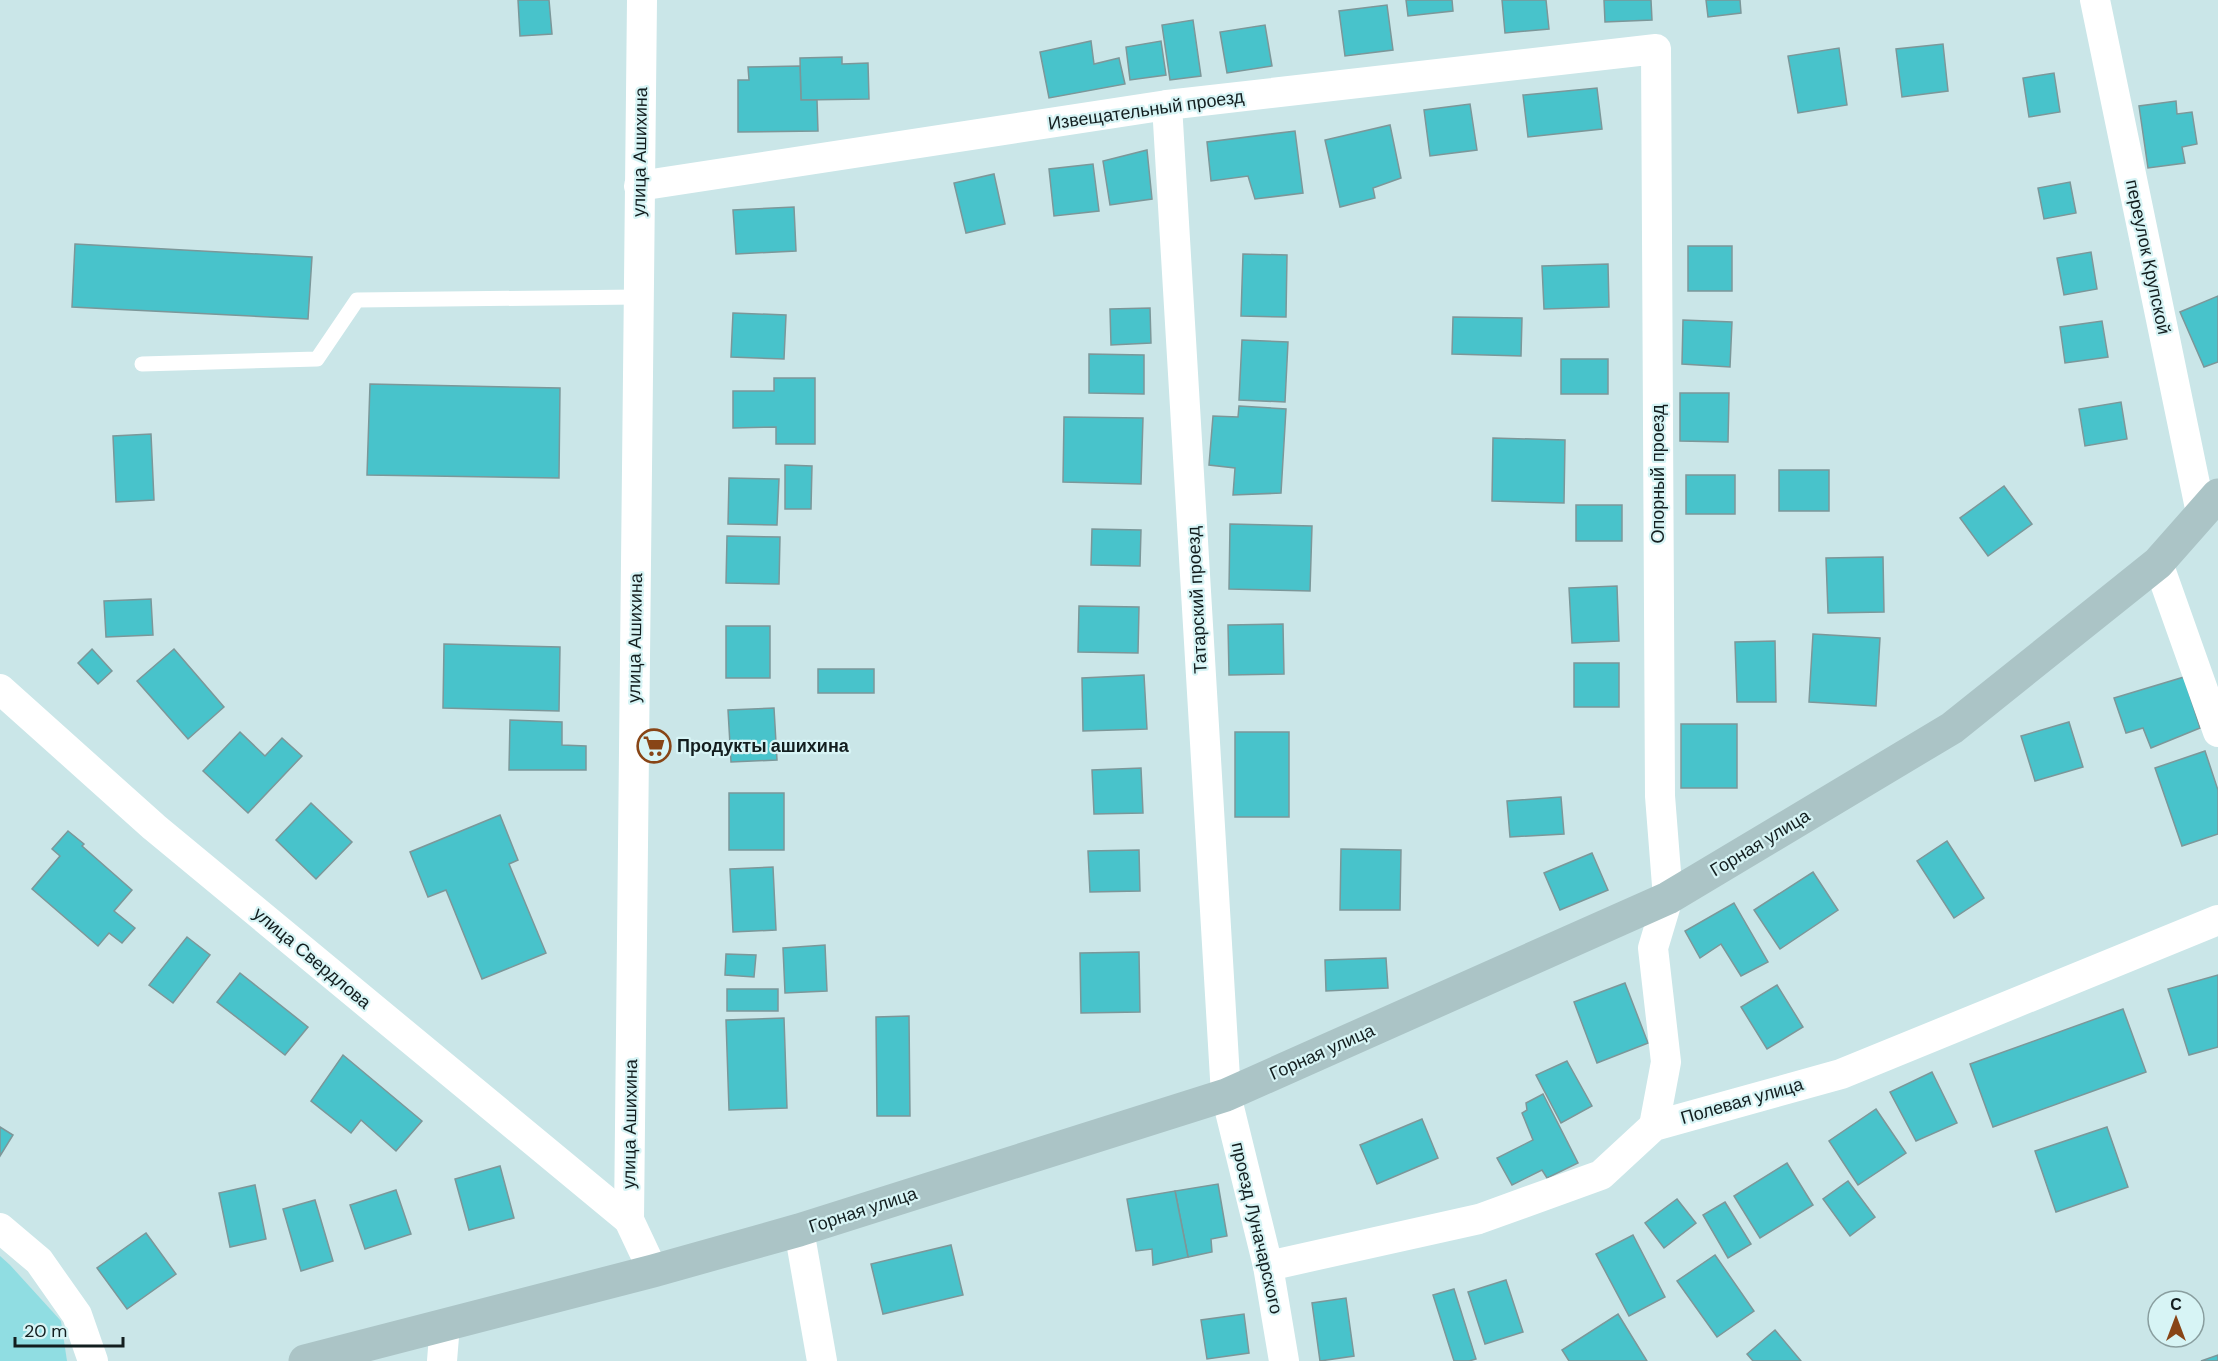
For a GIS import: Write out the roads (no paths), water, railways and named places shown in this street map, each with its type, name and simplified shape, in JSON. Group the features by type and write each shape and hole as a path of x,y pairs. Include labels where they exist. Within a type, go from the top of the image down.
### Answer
{"street":[{"name":"улица Ашихина","path":"642,0 629,1220 653,1271"},
{"name":"переулок Крупской","path":"2095,0 2210,504"},
{"name":"Извещательный проезд","path":"639,186 1167,105 1656,49"},
{"name":"Опорный проезд","path":"1656,49 1660,796 1668,898"},
{"name":"Татарский проезд","path":"1167,105 1226,1095"},
{"name":"Горная улица","path":"305,1361 653,1271 799,1230 1226,1095 1668,898 1952,728 2158,563 2210,504"},
{"path":"2158,563 2218,732"},
{"name":"улица Свердлова","path":"0,689 154,827 629,1220"},
{"path":"1654,1126 1666,1062 1653,948 1668,898"},
{"name":"Полевая улица","path":"1268,1266 1479,1219 1601,1175 1654,1126 1841,1074 2218,920"},
{"name":"проезд Луначарского","path":"1226,1095 1268,1266 1284,1361"},
{"path":"0,1228 39,1261 77,1315 93,1361"},
{"path":"799,1230 822,1361"},
{"path":"442,1361 445,1324"}],"lane":[{"path":"142,364 317,359 357,300 638,297"}],"place":[{"name":"Продукты ашихина","path":"654,746"}]}
